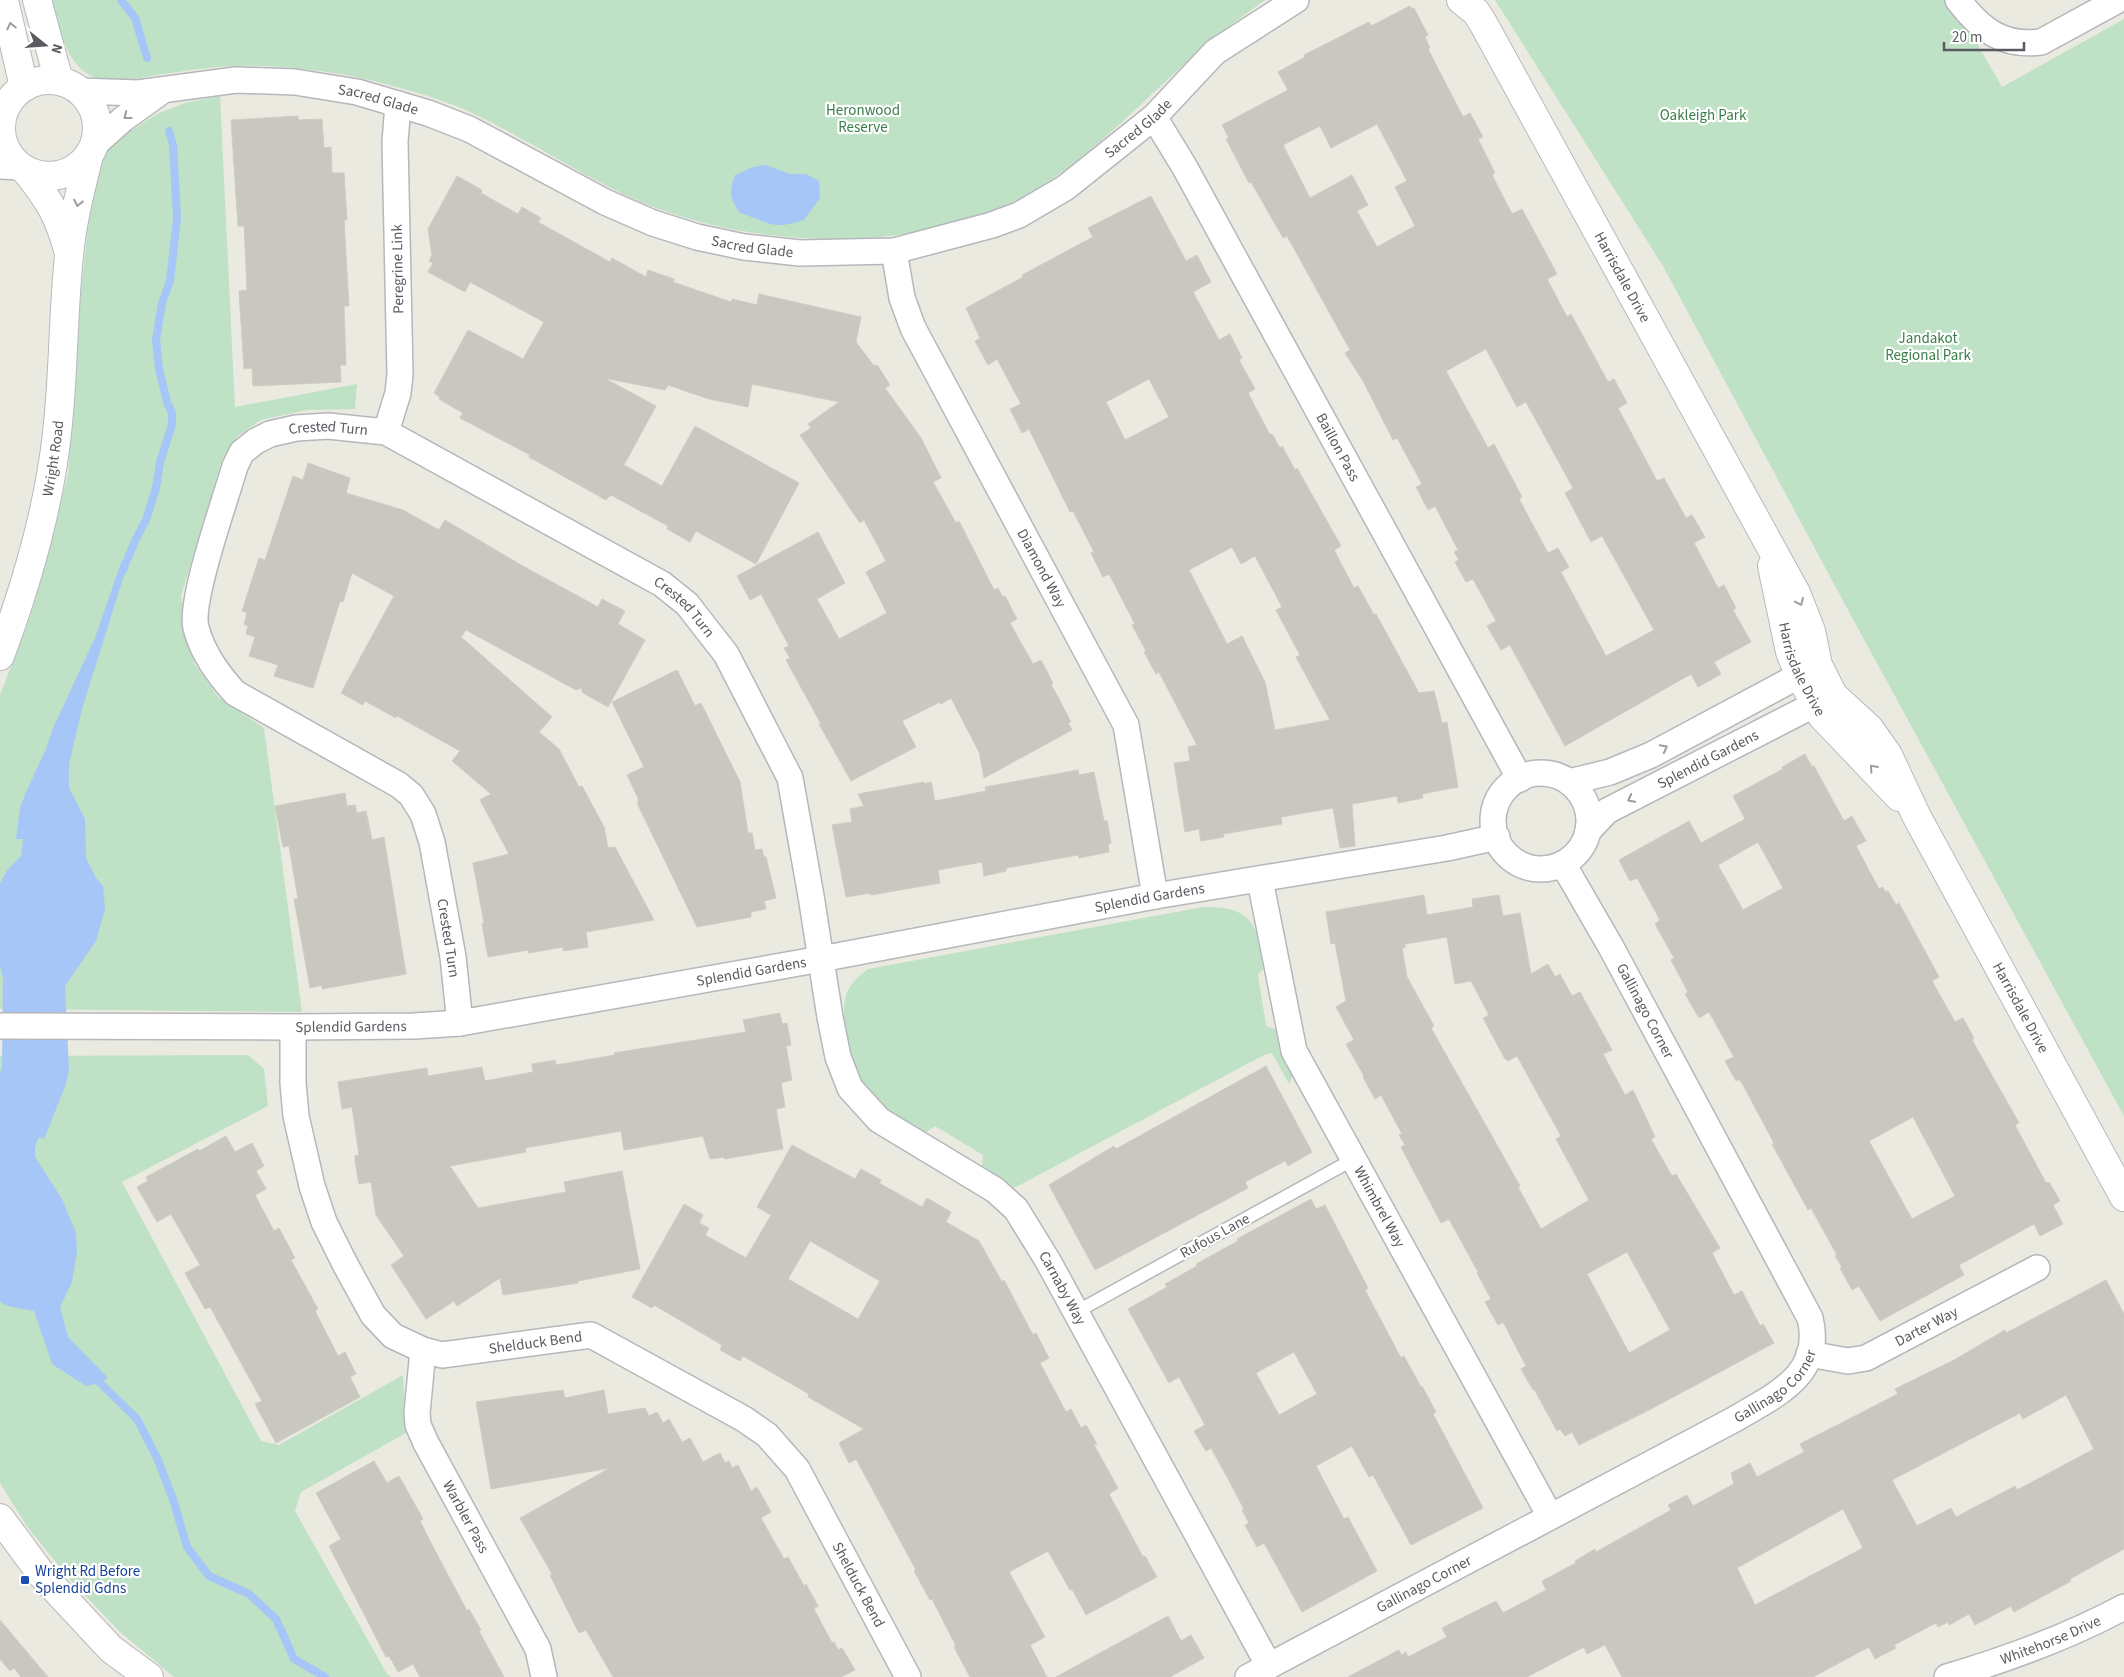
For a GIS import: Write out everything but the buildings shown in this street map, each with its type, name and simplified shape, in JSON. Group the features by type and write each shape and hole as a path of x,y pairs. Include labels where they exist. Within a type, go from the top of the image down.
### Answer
{"street":[{"path":"4,0 24,87"},
{"path":"37,0 70,86"},
{"name":"Sacred Glade","path":"70,86 118,93 162,92 182,87 236,80 295,82 357,92 469,129 605,202 653,222 697,237 744,247 800,253 894,251 992,225 1019,215 1065,188 1154,117 1215,52 1296,0"},
{"path":"1958,0 1982,28 1997,37 2028,44 2041,42 2118,0"},
{"name":"Harrisdale Drive","path":"1470,4 1768,544 1790,652 1809,670 1824,699 1822,716 1866,760 1917,817 2124,1197"},
{"path":"46,80 70,86 89,101 96,113 97,126 92,150 80,165 68,173 54,177 40,176 16,168 9,155 3,142 0,128 1,117 14,94 24,87 46,80"},
{"name":"Sacred Glade","path":"92,150 123,118 162,92"},
{"name":"Peregrine Link","path":"386,432 398,393 400,374 395,142 398,104"},
{"name":"Baillon Pass","path":"1154,117 1184,166 1520,779"},
{"name":"Wright Road","path":"1,652 27,574 43,514 53,463 63,369 69,254 79,197 92,150"},
{"name":"Wright Road","path":"16,168 49,200 59,221 69,254"},
{"name":"Diamond Way","path":"894,251 902,298 913,328 1126,725 1155,896"},
{"name":"Crested Turn","path":"460,1023 453,957 432,842 423,814 411,795 399,785 235,693 220,677 208,658 196,627 197,603 203,575 235,466 242,452 256,441 270,434 296,428 328,426 386,432 662,584 687,604 726,654 790,778 795,798 821,959"},
{"name":"Splendid Gardens","path":"1569,782 1610,772 1651,755 1809,670"},
{"name":"Splendid Gardens","path":"1588,831 1607,811 1824,699"},
{"path":"1535,774 1547,774 1569,782 1579,792 1586,804 1589,817 1588,831 1583,845 1575,856 1563,864 1549,869 1536,869 1522,865 1510,858 1501,847 1494,823 1494,812 1504,791 1520,779 1535,774"},
{"name":"Splendid Gardens","path":"0,1026 293,1027 414,1026 460,1023 821,959 1155,896 1447,848 1497,837"},
{"name":"Gallinago Corner","path":"1258,1671 1735,1419 1786,1389 1796,1380 1809,1354 1813,1332 1810,1318 1611,947 1563,864"},
{"name":"Whimbrel Way","path":"1260,880 1294,1051 1550,1516"},
{"name":"Carnaby Way","path":"821,959 838,1057 844,1076 853,1092 879,1120 995,1190 1016,1209 1029,1227 1076,1312 1258,1671"},
{"name":"Shelduck Bend","path":"293,1027 293,1083 296,1116 312,1186 324,1222 373,1315 393,1336 423,1350 442,1355 591,1335 744,1419 767,1435 798,1469 908,1677"},
{"name":"Darter Way","path":"1809,1354 1848,1360 1866,1358 2038,1268"},
{"name":"Warbler Pass","path":"423,1350 417,1413 418,1425 538,1649 544,1677"},
{"path":"0,1518 42,1575 111,1649 149,1677"},
{"name":"Whitehorse Drive","path":"1947,1677 2029,1650 2104,1618 2124,1607"}],"lane":[{"name":"Rufous Lane","path":"1076,1312 1354,1159"}],"green space":[{"name":"Heronwood Reserve","path":"50,0 1265,0 1209,42 1112,131 1061,173 1007,205 963,221 915,232 866,238 815,239 765,234 716,226 669,212 605,185 468,111 443,101 365,79 302,69 253,66 191,70 113,82 98,79 76,64 69,53"},
{"name":"Jandakot Regional Park","path":"1495,0 1952,0 2002,87 2124,19 2124,1116 1663,266"},
{"path":"220,96 235,407 357,384 355,409 307,410 261,420 238,436 223,457 181,596 187,638 195,665 218,697 264,728 302,1012 0,1009 0,695 29,620 68,474 80,301 92,187 97,168 106,151 118,139 157,114 185,103"},
{"path":"1203,907 1219,907 1232,910 1249,920 1255,928 1267,965 1258,974 1266,1026 1278,1030 1282,1046 1279,1048 1280,1052 1286,1054 1294,1073 1289,1084 1272,1053 1264,1055 1014,1188 982,1166 983,1155 935,1126 925,1133 899,1117 876,1099 858,1076 847,1048 844,1008 850,987 868,969"},
{"path":"248,1055 264,1069 268,1106 122,1182 261,1441 279,1445 403,1375 406,1433 301,1492 295,1511 387,1674 391,1677 174,1677 120,1632 73,1583 28,1528 0,1483 0,1056"}],"water":[{"path":"766,165 790,174 806,174 819,181 820,198 804,220 775,225 740,213 731,195 735,175 753,167"},
{"path":"121,563 125,563 126,569 82,709 69,764 69,788 85,819 86,858 96,878 103,886 105,909 96,941 65,986 69,1069 66,1084 44,1139 39,1137 35,1147 35,1157 62,1199 76,1233 77,1252 72,1282 60,1307 68,1337 108,1378 100,1383 86,1386 52,1364 34,1311 7,1306 0,1302 0,1074 2,1065 3,978 0,965 0,883 8,869 21,856 23,839 16,839 20,808 46,749 53,728 95,638"}],"waterway":[{"path":"121,0 135,18 147,58"},
{"path":"122,572 146,520 156,488 160,462 172,425 172,413 167,402 159,369 156,340 162,303 170,281 177,218 173,145 169,131"},
{"path":"94,1377 137,1419 157,1458 173,1499 187,1547 209,1576 249,1594 276,1619 294,1659 325,1677"}],"place":[{"name":"Wright Rd Before Splendid Gdns","path":"25,1580"}],"park label":[{"name":"Oakleigh Park","path":"1703,115"}]}
